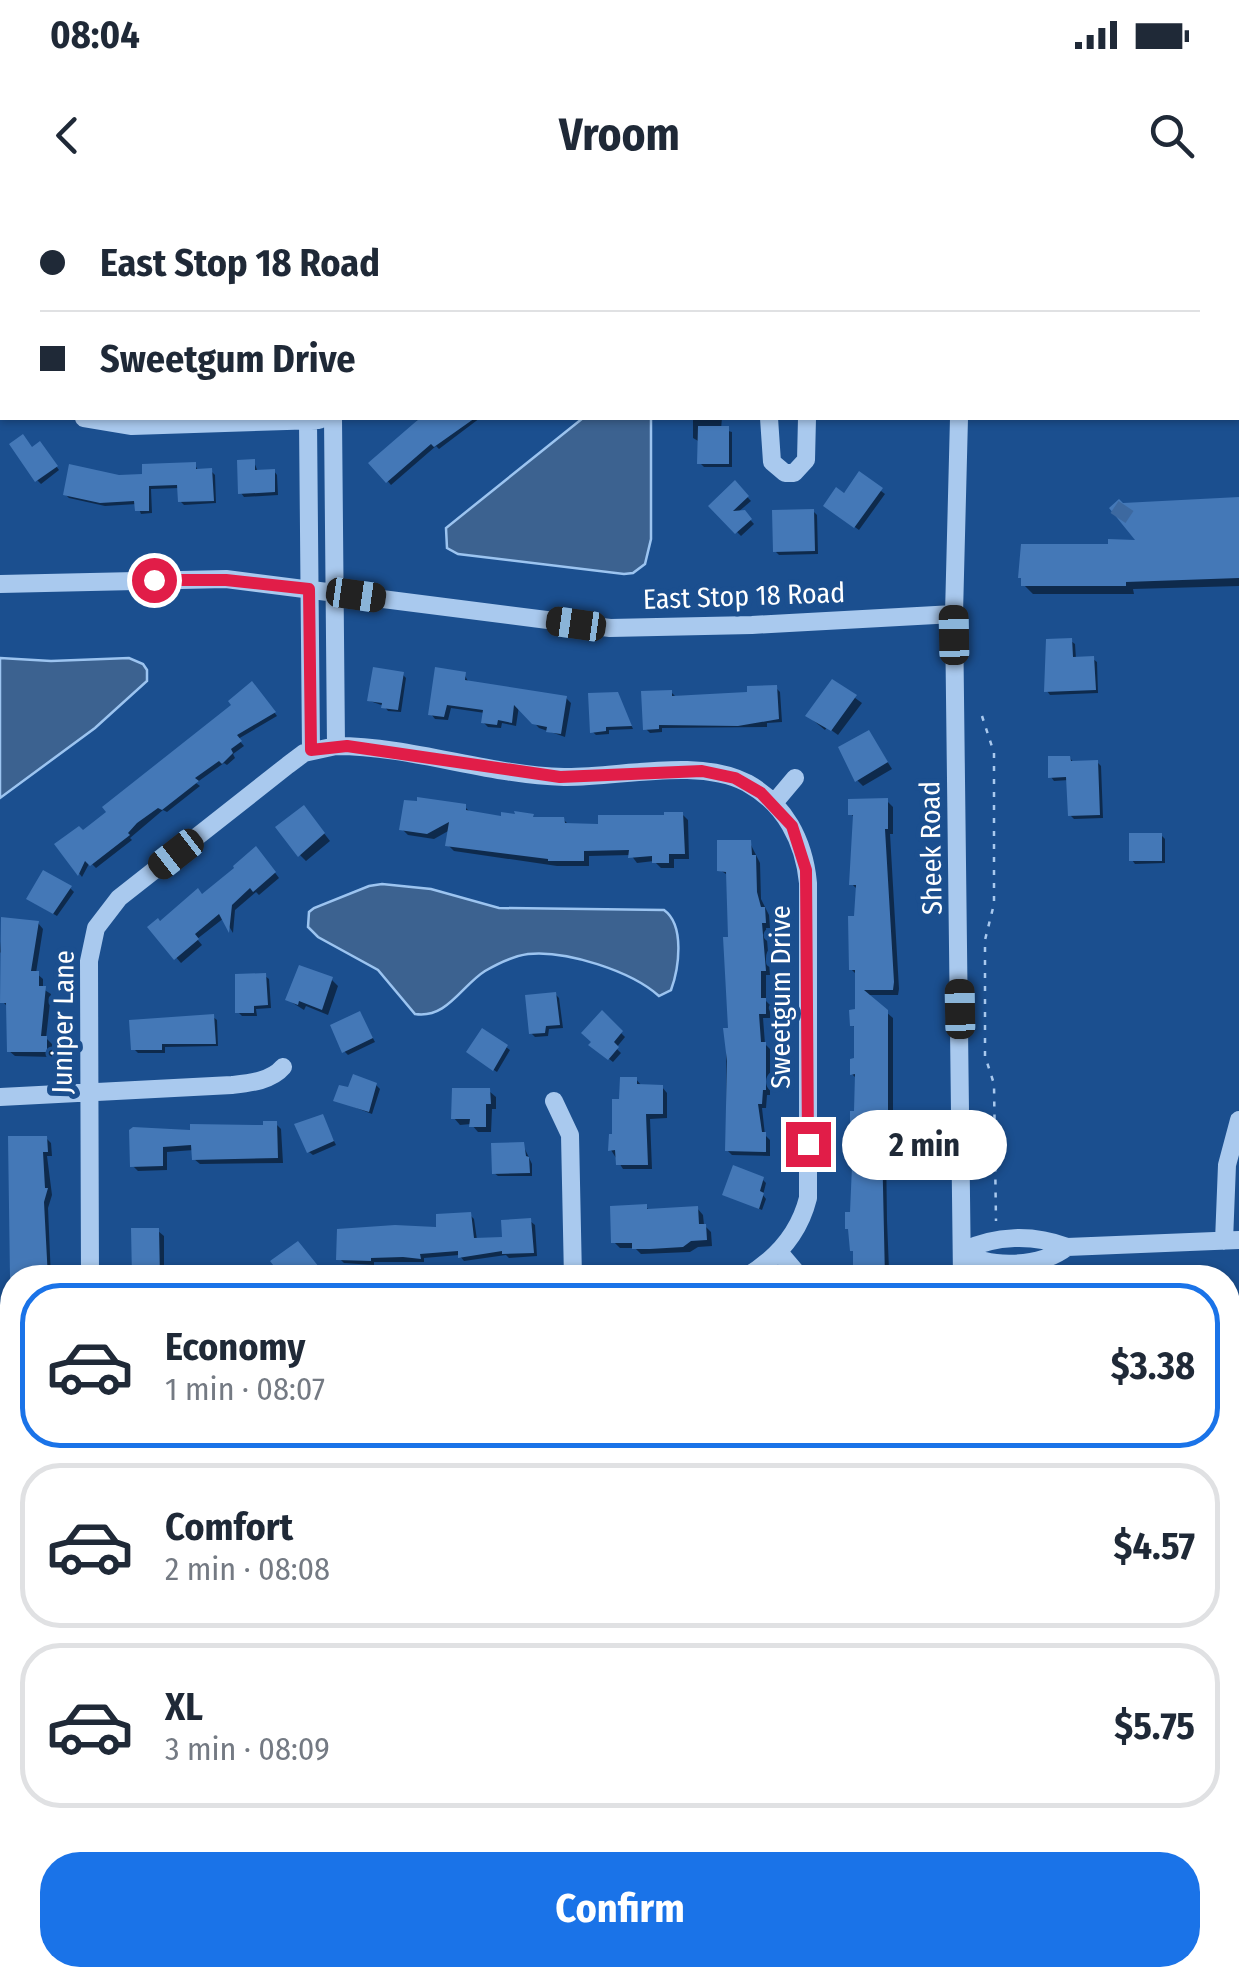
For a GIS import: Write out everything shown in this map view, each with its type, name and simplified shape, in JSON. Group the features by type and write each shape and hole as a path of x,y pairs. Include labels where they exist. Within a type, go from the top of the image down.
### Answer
{"street":[{"path":"93,420 114,425 317,420"},
{"path":"334,420 336,746"},
{"path":"770,420 772,462 784,473 794,473 806,460 807,420"},
{"name":"Sheek Road","path":"960,420 954,614 962,1265"},
{"path":"308,421 311,750 336,746 560,777 702,771 735,778 774,804 795,778"},
{"name":"East Stop 18 Road","path":"0,584 201,578 610,628 752,626 954,614"},
{"name":"Juniper Lane","path":"90,1265 90,950 103,916 119,898 311,750"},
{"name":"Sweetgum Drive","path":"774,804 798,840 808,884 808,1198 799,1222 779,1252"},
{"path":"0,1097 251,1083 276,1074 282,1066"},
{"path":"554,1100 570,1135 573,1265"},
{"path":"962,1251 974,1259 1016,1262 1046,1259 1067,1247 1231,1241 1227,1165 1239,1120"},
{"path":"762,1265 779,1252 790,1265"}],"path":[{"path":"982,716 994,754 994,904 985,940 985,1056 994,1084 996,1220"}],"water":[{"path":"581,420 651,420 651,539 645,564 633,573 458,554 447,548 446,528"},
{"path":"0,658 129,658 143,664 147,681 95,728 0,798"},
{"path":"382,884 431,889 499,908 664,910 678,936 671,990 659,996 632,978 597,964 561,955 528,954 485,971 436,1012 415,1014 378,970 318,937 308,927 309,912 314,908"}],"building":[{"path":"418,420 472,420 434,447 431,444 386,483 368,463"},
{"path":"698,426 729,426 729,464 697,464"},
{"path":"23,434 32,447 40,441 58,466 35,482 9,444"},
{"path":"255,459 255,470 275,469 275,492 238,494 237,460"},
{"path":"196,462 196,469 212,468 214,501 178,502 177,485 149,486 149,511 135,511 134,501 100,503 63,495 69,464 119,475 142,474 142,464"},
{"path":"859,471 883,488 854,528 823,506 836,487 844,493"},
{"path":"735,480 749,496 733,511 745,510 752,519 735,534 708,506"},
{"path":"1239,497 1239,578 1126,582 1126,586 1021,586 1021,544 1108,544 1108,539 1135,540 1109,508 1119,499 1123,503"},
{"path":"814,509 815,551 773,552 772,510"},
{"path":"1072,638 1073,657 1094,656 1096,690 1044,692 1046,639"},
{"path":"373,667 404,672 398,710 367,701"},
{"path":"435,667 466,672 465,680 567,696 561,734 532,724 514,705 512,723 498,720 497,725 481,723 483,710 447,705 444,717 428,715"},
{"path":"832,679 857,695 831,731 805,716"},
{"path":"252,681 276,712 237,735 242,741 231,749 233,753 222,764 219,761 195,778 199,781 162,810 158,808 137,823 130,835 90,866 85,861 78,876 54,844 79,826 83,830 106,812 102,807 231,705 228,701"},
{"path":"777,685 779,719 738,726 659,725 659,729 643,730 641,691 672,690 672,696 747,692 747,686"},
{"path":"618,692 632,726 606,727 606,731 590,733 588,693"},
{"path":"869,730 888,762 855,782 838,747"},
{"path":"1048,756 1070,756 1071,761 1098,760 1100,815 1068,816 1066,777 1048,778"},
{"path":"417,797 466,804 466,810 501,816 501,812 515,814 514,811 534,814 533,817 564,817 565,823 598,824 598,815 683,812 685,854 669,854 669,863 652,863 652,856 628,858 629,850 584,851 584,861 548,861 445,846 449,822 427,834 399,830 404,800 417,801"},
{"path":"888,798 885,829 893,990 864,990 888,1010 888,1142 882,1142 885,1265 853,1265 853,1251 845,1229 855,1165 855,1127 850,1127 850,1111 854,1111 855,1074 850,1075 850,1059 854,1058 854,1026 850,1026 849,1010 855,1009 855,970 849,970 848,916 854,916 856,885 849,885 853,815 848,815 848,799"},
{"path":"304,805 325,833 298,857 275,827"},
{"path":"1129,833 1162,833 1162,861 1129,861"},
{"path":"717,840 751,840 752,855 756,855 757,892 761,907 765,907 766,923 762,923 766,971 761,971 761,998 766,998 766,1014 759,1014 761,1042 766,1042 766,1090 762,1104 758,1104 762,1132 766,1132 766,1152 725,1151 727,1061 723,1028 728,1028 723,937 728,937 726,872 717,871"},
{"path":"256,846 276,872 232,905 229,933 219,914 195,934 199,939 174,960 147,927 158,918 160,921 198,888 202,894"},
{"path":"43,870 72,886 53,914 26,899"},
{"path":"1,917 39,921 31,971 39,971 39,986 46,986 41,1036 47,1036 47,1052 7,1052 6,1003 0,1003"},
{"path":"299,965 333,977 322,1010 285,1000"},
{"path":"266,973 268,1005 254,1006 254,1013 235,1013 235,974"},
{"path":"556,992 560,1025 546,1026 545,1033 529,1034 525,995"},
{"path":"602,1010 623,1031 614,1042 619,1047 608,1060 588,1045 591,1042 581,1033"},
{"path":"360,1011 373,1038 342,1053 330,1025"},
{"path":"214,1014 216,1044 162,1044 162,1050 131,1050 129,1020"},
{"path":"482,1028 508,1045 493,1071 466,1052"},
{"path":"353,1074 377,1083 369,1112 333,1101 339,1085 348,1087"},
{"path":"620,1077 637,1077 637,1084 663,1085 663,1114 646,1114 648,1165 616,1165 615,1150 608,1151 612,1099 619,1099"},
{"path":"452,1088 490,1088 486,1127 469,1127 470,1119 451,1119"},
{"path":"323,1114 334,1141 307,1153 294,1124"},
{"path":"263,1121 277,1121 278,1158 192,1160 191,1145 163,1147 163,1166 130,1167 129,1130 133,1127 190,1130 190,1124 263,1125"},
{"path":"8,1136 47,1136 48,1152 43,1152 48,1188 44,1202 47,1265 10,1265"},
{"path":"524,1142 530,1173 492,1174 491,1143"},
{"path":"733,1165 764,1177 759,1209 722,1195"},
{"path":"647,1204 647,1209 698,1206 699,1224 706,1224 707,1240 691,1241 683,1247 650,1249 632,1249 632,1243 611,1243 610,1206"},
{"path":"471,1212 474,1238 502,1237 501,1220 531,1218 534,1253 502,1251 458,1258 458,1251 420,1254 421,1259 336,1260 337,1229 436,1227 436,1214"},
{"path":"131,1228 159,1228 160,1265 132,1265"},
{"path":"298,1241 317,1265 273,1265 270,1261"}],"tunnel":[{"path":"1118,518 1126,506"}],"route":[{"path":"154,580 201,578 309,589 311,750 347,746 560,777 702,771 735,778 774,804 792,826 804,855 808,884 808,1144"}]}
